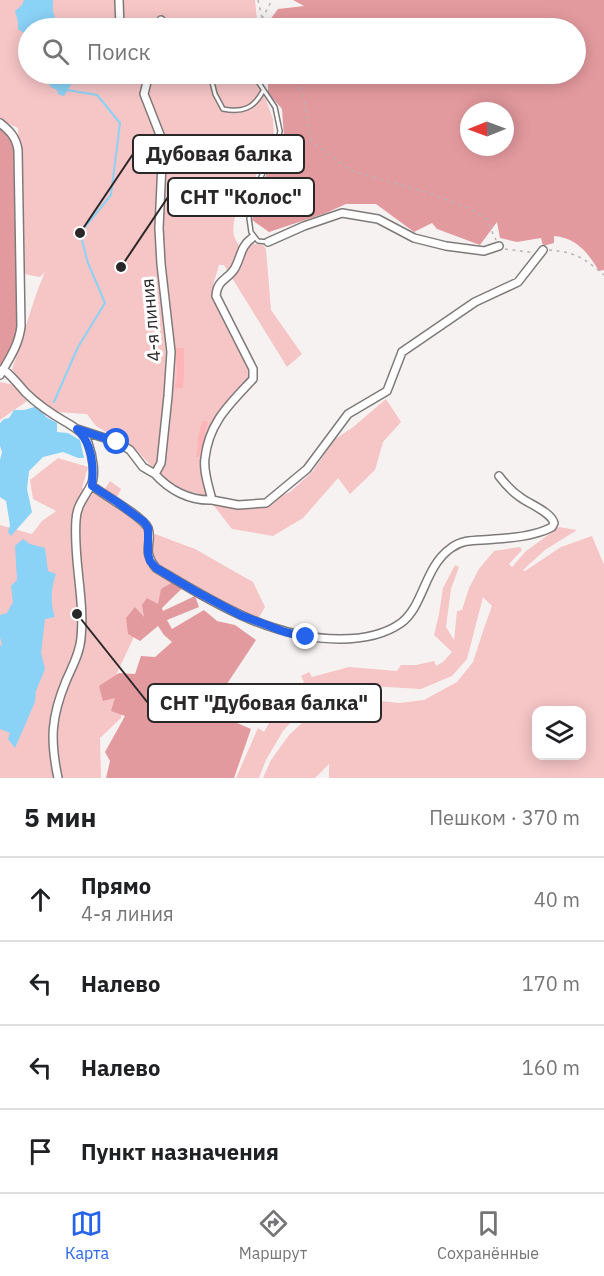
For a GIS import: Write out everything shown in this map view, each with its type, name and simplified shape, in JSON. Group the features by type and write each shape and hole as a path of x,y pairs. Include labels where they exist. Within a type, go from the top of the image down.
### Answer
{"street":[{"path":"119,0 120,18"},
{"name":"4-я линия","path":"146,84 144,94 164,145 159,228 171,352 161,463 155,474"},
{"path":"0,123 12,133 18,150 21,326 20,338 2,372 37,404 83,435 88,442 93,473 92,486 78,506 76,519 81,641 56,707 52,726 58,778"},
{"path":"268,242 342,213 378,219 414,238 446,246 484,251 499,246"},
{"path":"212,500 205,471 205,459 213,428 220,415 253,379 253,369 216,296 216,290 217,286 234,270 245,243 252,238"},
{"path":"77,429 117,442 130,450 143,467 155,474 175,492 203,501 212,500 238,505 266,502 307,469 348,414 387,391 402,352 475,302 518,282 543,250"},
{"path":"92,486 144,522 148,528 148,554 156,568 227,609 259,623 306,637 347,639 372,636 401,623 415,605 434,565 459,543 468,540 535,533 552,527 554,523 551,516 518,496 506,486 499,476"}],"lane":[{"path":"212,84 223,109 236,112 257,102 263,91"},
{"path":"259,84 275,106 280,131 277,144 260,179 249,218 251,232 258,241 268,242"}],"path":[{"path":"258,0 262,18"},
{"path":"263,18 272,0"},
{"path":"297,84 304,99 311,141 351,171 426,192 469,208 486,219 500,248 528,252 567,251 586,259 604,275"}],"shaded area":[{"path":"0,0 255,0 257,18 18,18 18,84 256,84 266,100 273,119 274,138 258,170 243,213 236,210 234,236 243,250 248,243 263,245 266,249 271,310 302,354 287,367 224,265 219,265 213,285 222,311 251,369 251,379 225,406 211,425 202,465 207,489 227,506 265,503 290,492 313,471 335,439 352,428 386,399 401,422 383,442 375,470 350,494 338,478 303,518 273,536 232,529 207,497 173,486 135,449 96,426 87,414 56,412 40,404 12,369 45,272 40,277 24,274 18,128 0,118"},
{"path":"293,0 604,0 604,270 599,271 581,247 562,237 554,236 554,243 543,246 541,238 517,242 500,238 497,222 480,245 437,229 432,223 414,232 376,204 346,204 269,232 252,220 266,175 261,165 277,160 284,138 282,109 268,93 268,84 586,84 586,18 271,18 278,9 304,6"},
{"path":"0,128 5,130 17,144 19,336 0,368"},
{"path":"0,382 14,385 27,401 0,420"},
{"path":"58,458 88,467 82,488 101,495 110,481 121,489 114,503 147,531 195,549 253,582 265,607 258,619 188,584 139,626 111,686 122,704 121,718 100,738 101,778 0,778 0,525 32,534 42,521 56,511 33,499 30,480"},
{"path":"559,527 577,530 545,550 523,570 525,571 561,547 592,536 604,565 604,778 329,778 329,764 315,778 263,778 271,760 289,735 314,712 337,702 371,700 399,703 424,700 457,682 473,662 492,606 483,597 467,659 452,676 421,689 369,686 332,690 307,704 283,731 266,760 259,778 236,778 258,728 264,732 272,718 269,714 283,693 288,696 304,682 301,676 309,672 312,677 349,667 397,671 401,665 416,665 434,661 436,666 452,652 434,635 443,588 455,565 459,567 451,589 446,627 454,640 457,611 462,610 469,588 479,569 494,551 520,547 522,550 509,564 512,567 526,551"},
{"path":"176,580 183,587 162,608 163,611 195,596 199,607 167,620 172,629 204,610 217,621 235,625 256,640 219,696 241,698 228,719 251,729 234,778 106,778 110,761 105,752 125,716 111,711 115,698 103,701 99,686 119,673 135,674 141,656 155,657 172,642 158,626 140,641 128,634 126,618 135,607 144,617 142,605 147,598 158,604 161,589"}],"water":[{"path":"24,0 53,0 55,18 18,18 18,22 15,11"},
{"path":"49,84 71,84 64,96"},
{"path":"38,406 46,417 57,423 57,432 68,433 80,440 84,458 63,452 43,457 29,471 27,489 32,512 11,536 8,532 10,525 6,501 0,497 2,452 0,423 9,418 14,410"},
{"path":"23,539 30,544 45,548 48,571 56,574 52,596 55,617 45,619 41,653 45,669 36,691 35,702 15,748 8,739 10,733 0,729 0,646 2,645 0,615 7,613 13,602 11,586 17,580 15,546"}],"building":[{"path":"176,348 184,348 183,388 175,388"},
{"path":"202,421 208,422 199,457 196,457 197,442"}],"waterway":[{"path":"54,402 78,347 105,303 88,263 80,233 111,195 120,123 97,95 67,90"}],"place":[{"name":"Дубовая балка","path":"80,233"},
{"name":"СНТ \"Колос\"","path":"121,267"},
{"name":"СНТ \"Дубовая балка\"","path":"77,614"}],"route":[{"path":"117,442 77,429 88,442 93,473 92,486 144,522 148,528 148,554 156,568 240,615 285,632 306,637"}]}
